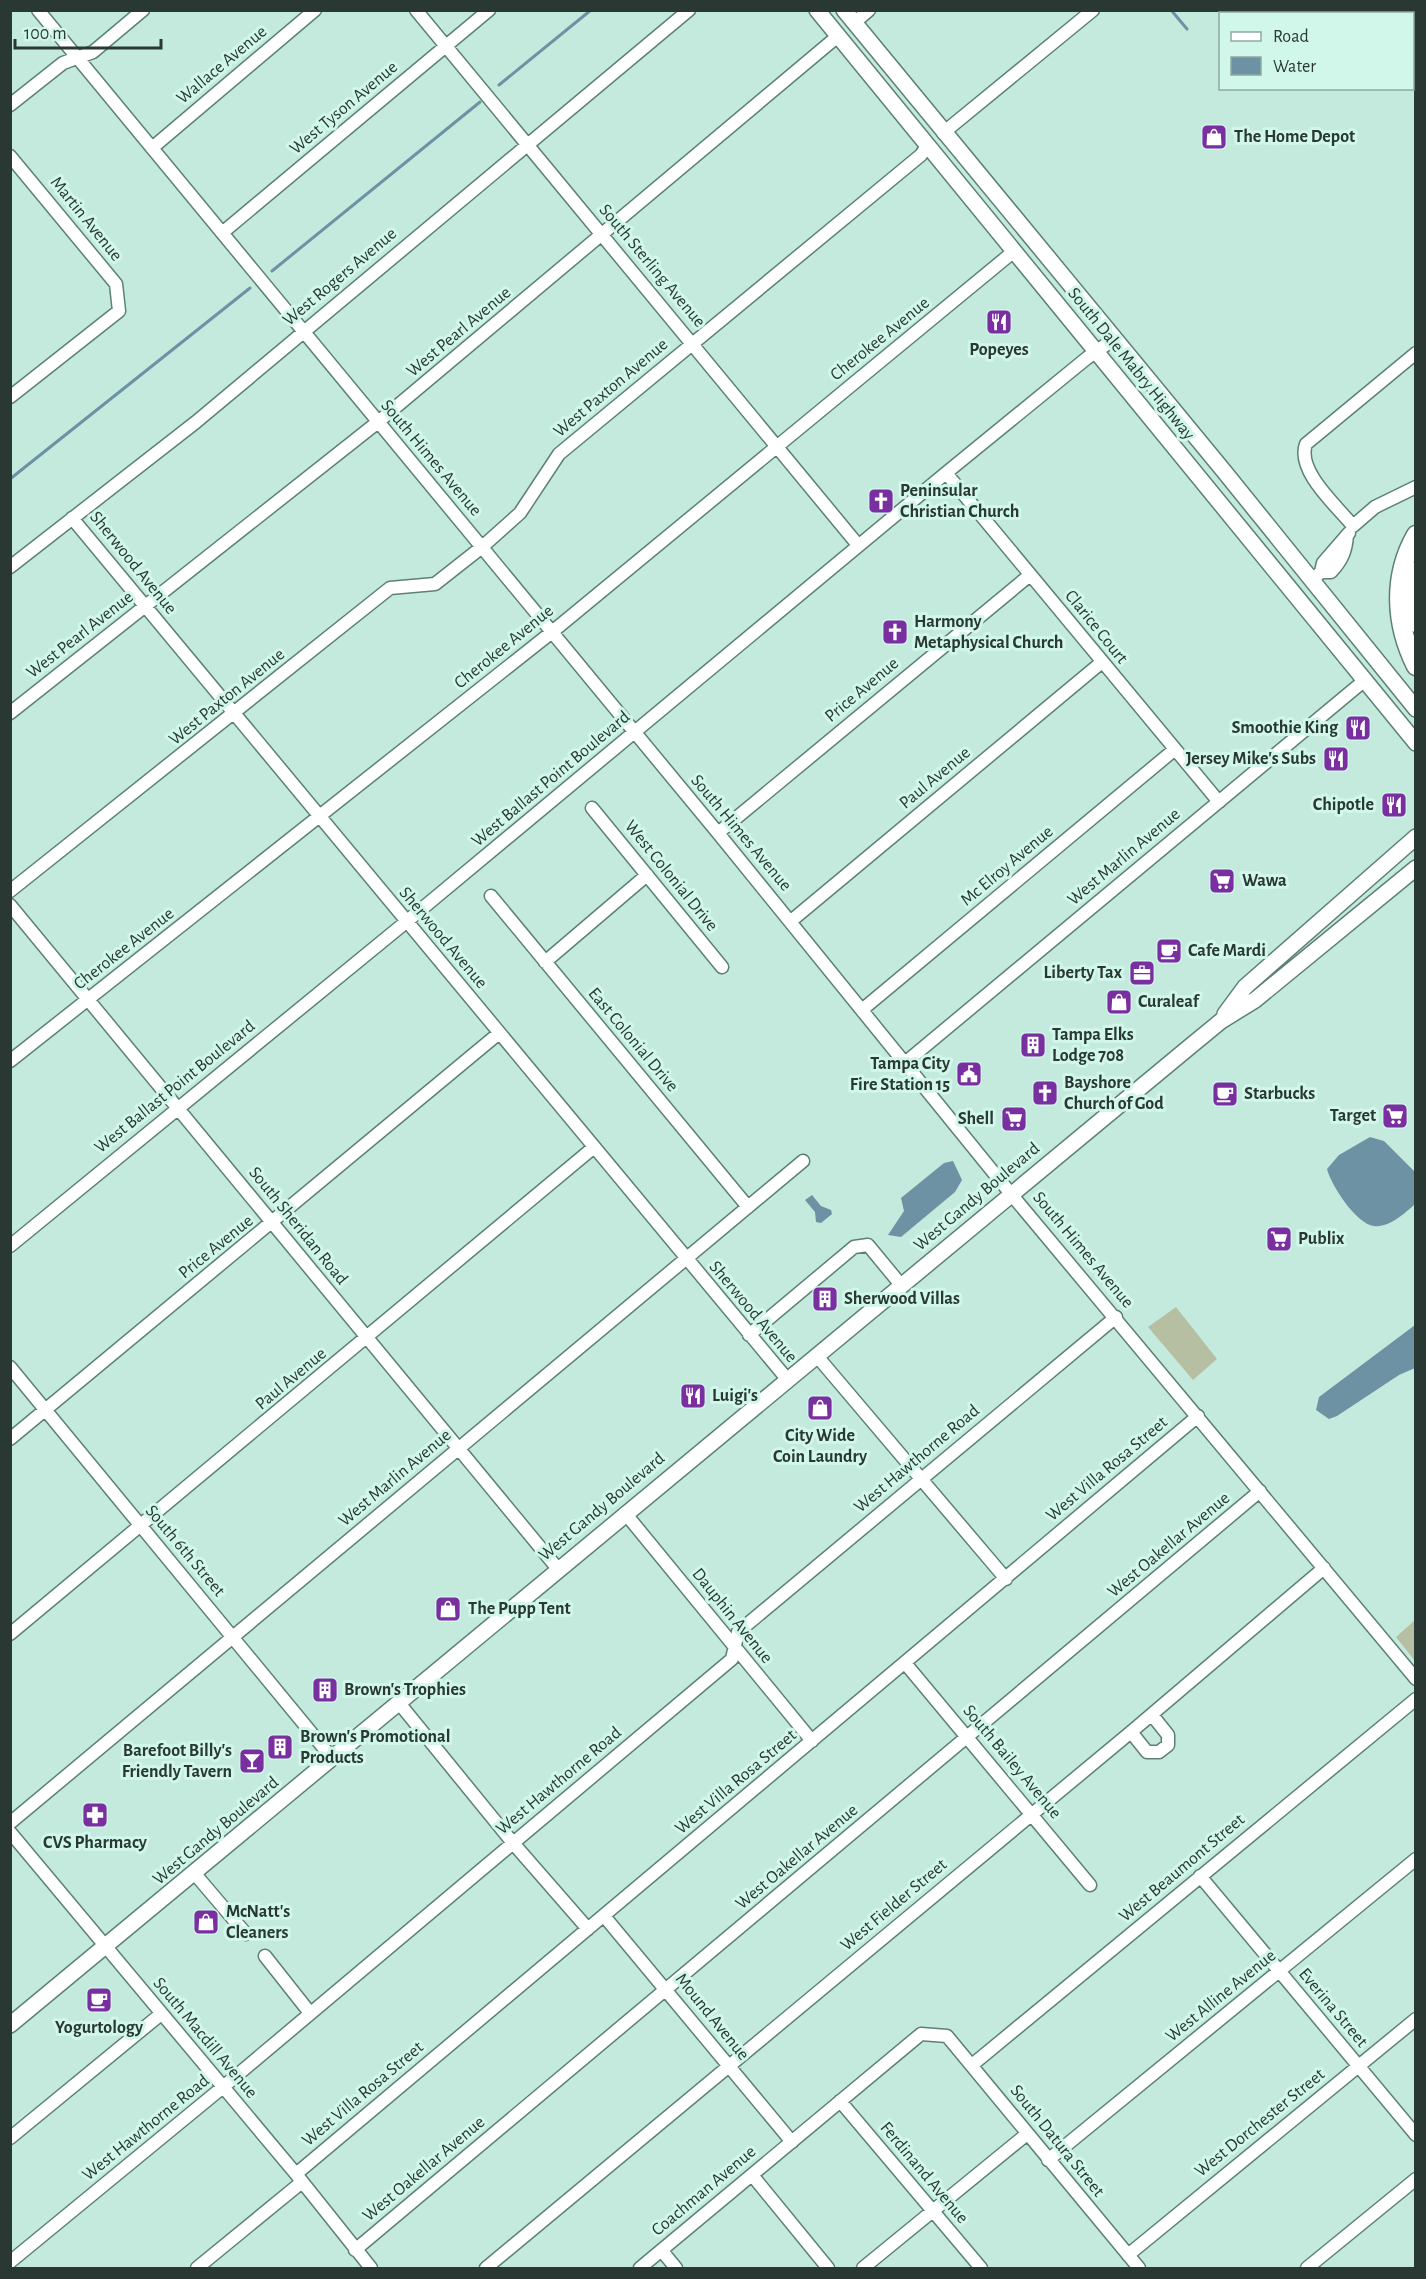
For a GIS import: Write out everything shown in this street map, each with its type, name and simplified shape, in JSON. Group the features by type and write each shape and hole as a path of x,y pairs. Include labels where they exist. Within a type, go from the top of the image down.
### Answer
{"highway":[{"path":"1416,535 1404,560 1398,593 1404,637 1416,666"},
{"path":"1416,563 1411,592 1416,623"}],"main road":[{"name":"South Dale Mabry Highway","path":"817,10 1416,743"},
{"name":"South Dale Mabry Highway","path":"844,10 980,178 1223,470 1317,576 1416,709"},
{"path":"891,101 926,132 936,136 943,133"},
{"path":"927,146 936,146 945,151 980,178"},
{"path":"1205,486 1223,470"},
{"path":"1294,595 1317,576"},
{"name":"West Gandy Boulevard","path":"1221,1021 1245,987 1416,837"},
{"name":"West Gandy Boulevard","path":"10,2025 107,1948 625,1513 1221,1021 1255,1000 1416,868"}],"street":[{"name":"South Himes Avenue","path":"38,10 791,921 1011,1194 1416,1679"},
{"path":"10,105 63,63 93,52 143,10"},
{"name":"Wallace Avenue","path":"152,148 315,10"},
{"name":"South Sterling Avenue","path":"416,10 858,545"},
{"name":"West Tyson Avenue","path":"222,233 489,10"},
{"name":"West Rogers Avenue","path":"10,567 196,422 527,143 689,10"},
{"path":"854,23 869,10"},
{"path":"943,133 1093,10"},
{"name":"West Pearl Avenue","path":"10,713 378,422 838,36"},
{"name":"West Paxton Avenue","path":"10,891 390,588 435,584 482,547 520,513 559,454 921,155 927,146"},
{"name":"Martin Avenue","path":"10,156 116,285 120,311 10,397"},
{"name":"Cherokee Avenue","path":"10,1061 552,632 1013,252"},
{"name":"West Ballast Point Boulevard","path":"10,1245 406,922 858,545 1114,339"},
{"path":"1350,531 1306,469 1303,453 1306,444 1416,354"},
{"name":"Clarice Court","path":"946,473 1219,802"},
{"path":"1317,576 1331,572 1340,562 1346,550 1350,531 1375,507 1416,487"},
{"name":"Sherwood Avenue","path":"72,518 685,1260 787,1379"},
{"name":"Price Avenue","path":"718,833 1030,575"},
{"name":"Paul Avenue","path":"791,921 1102,662"},
{"name":"West Marlin Avenue","path":"906,1062 1365,680"},
{"name":"Mc Elroy Avenue","path":"863,1009 1174,750"},
{"name":"West Colonial Drive","path":"592,808 722,967"},
{"path":"545,962 648,875"},
{"name":"East Colonial Drive","path":"491,896 748,1207"},
{"name":"South Sheridan Road","path":"10,906 558,1569"},
{"name":"Price Avenue","path":"10,1439 273,1224 498,1034"},
{"name":"Paul Avenue","path":"10,1634 367,1339 593,1148"},
{"name":"West Marlin Avenue","path":"10,1823 803,1161"},
{"path":"749,1335 854,1247 868,1245 901,1285"},
{"name":"West Hawthorne Road","path":"10,2262 223,2087 732,1659 738,1632 1116,1317"},
{"name":"Sherwood Avenue","path":"816,1355 1005,1579"},
{"name":"South 6th Street","path":"10,1367 332,1758"},
{"name":"West Villa Rosa Street","path":"197,2268 588,1929 1198,1416"},
{"name":"West Oakellar Avenue","path":"355,2250 1260,1491"},
{"name":"Dauphin Avenue","path":"625,1513 812,1741"},
{"name":"West Fielder Street","path":"486,2268 1131,1732 1324,1568"},
{"name":"South Bailey Avenue","path":"905,1662 1090,1885"},
{"name":"West Beaumont Street","path":"972,2065 1416,1699"},
{"path":"399,1703 513,1843 588,1929"},
{"path":"1131,1732 1147,1752 1159,1752 1168,1745 1168,1735 1152,1714"},
{"name":"South Macdill Avenue","path":"10,1832 299,2178 371,2268"},
{"name":"West Alline Avenue","path":"1048,2160 1416,1859"},
{"path":"195,1874 246,1934"},
{"name":"Everina Street","path":"1200,1876 1416,2135"},
{"name":"Mound Avenue","path":"604,1916 792,2142"},
{"path":"265,1956 310,2013"},
{"path":"10,2138 161,2014"},
{"name":"West Dorchester Street","path":"1128,2256 1416,2019"},
{"name":"Coachman Avenue","path":"640,2268 921,2034 947,2036"},
{"name":"South Datura Street","path":"947,2036 1139,2268"},
{"name":"Ferdinand Avenue","path":"840,2101 981,2268"},
{"path":"863,2268 1027,2134"},
{"path":"752,2175 828,2268"},
{"path":"1307,2268 1416,2179"},
{"path":"662,2251 676,2268"}],"green space":[{"path":"1176,1307 1217,1359 1193,1380 1148,1327"},
{"path":"1415,1620 1415,1661 1396,1637"}],"water":[{"path":"1370,1137 1384,1141 1416,1173 1415,1204 1396,1219 1380,1226 1367,1224 1352,1211 1339,1194 1327,1169 1339,1155"},
{"path":"953,1161 962,1180 955,1192 901,1237 888,1235 904,1211 901,1198 944,1163"},
{"path":"812,1195 821,1206 831,1210 832,1214 821,1223 816,1222 815,1212 805,1200"},
{"path":"1415,1325 1415,1368 1399,1375 1337,1416 1329,1419 1316,1410 1319,1397"}],"waterway":[{"path":"499,85 591,10"},
{"path":"1171,10 1187,29"},
{"path":"272,271 480,102"},
{"path":"10,479 250,288"}],"place":[{"name":"The Home Depot","path":"1214,137"},
{"name":"Popeyes","path":"999,322"},
{"name":"Peninsular Christian Church","path":"881,501"},
{"name":"Harmony Metaphysical Church","path":"895,632"},
{"name":"Smoothie King","path":"1358,728"},
{"name":"Jersey Mike's Subs","path":"1336,759"},
{"name":"Chipotle","path":"1394,805"},
{"name":"Wawa","path":"1222,881"},
{"name":"Cafe Mardi","path":"1169,951"},
{"name":"Liberty Tax","path":"1142,973"},
{"name":"Curaleaf","path":"1119,1002"},
{"name":"Tampa Elks Lodge 708","path":"1033,1045"},
{"name":"Tampa City Fire Station 15","path":"969,1074"},
{"name":"Bayshore Church of God","path":"1045,1093"},
{"name":"Starbucks","path":"1225,1094"},
{"name":"Target","path":"1395,1116"},
{"name":"Shell","path":"1014,1119"},
{"name":"Publix","path":"1279,1239"},
{"name":"Sherwood Villas","path":"825,1299"},
{"name":"Luigi's","path":"693,1396"},
{"name":"City Wide Coin Laundry","path":"820,1408"},
{"name":"The Pupp Tent","path":"448,1609"},
{"name":"Brown's Trophies","path":"325,1690"},
{"name":"Brown's Promotional Products","path":"280,1747"},
{"name":"Barefoot Billy's Friendly Tavern","path":"252,1761"},
{"name":"CVS Pharmacy","path":"95,1815"},
{"name":"McNatt's Cleaners","path":"206,1922"},
{"name":"Yogurtology","path":"99,2000"}]}
